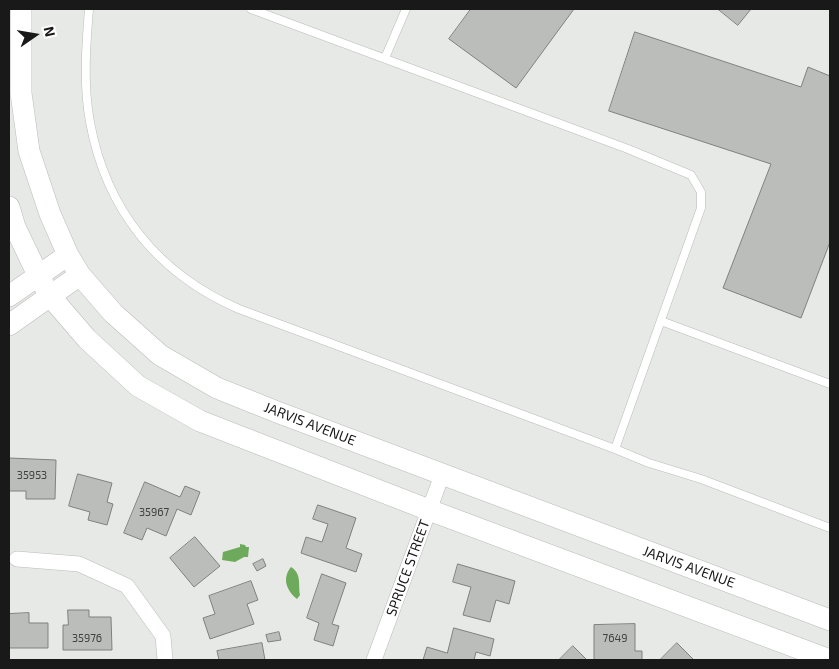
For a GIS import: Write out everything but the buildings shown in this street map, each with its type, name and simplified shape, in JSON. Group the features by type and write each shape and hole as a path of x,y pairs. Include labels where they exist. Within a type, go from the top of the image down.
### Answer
{"main road":[{"name":"JARVIS AVENUE","path":"21,9 21,93 30,151 50,214 68,255 80,276 113,313 160,355 216,388 442,475 830,620"},
{"path":"9,207 38,275 50,296 86,339 138,386 192,417 263,447 830,660"},
{"path":"9,296 68,255"},
{"path":"9,325 80,276"}],"street":[{"name":"SPRUCE STREET","path":"374,660 442,475"},
{"path":"17,559 79,564 127,586 163,636 165,660"}],"lane":[{"path":"89,9 86,83 90,122 101,163 116,198 134,227 149,247 189,282 217,299 239,309 649,463 700,479 830,528"},
{"path":"251,9 628,148 691,175 701,192 701,208 614,449"},
{"path":"385,58 406,9"},
{"path":"661,321 830,384"}],"shaded area":[{"path":"240,544 249,547 248,557 235,562 222,560 223,552 240,547"},
{"path":"291,567 297,573 299,580 300,595 297,599 290,592 286,584 288,571"}]}
